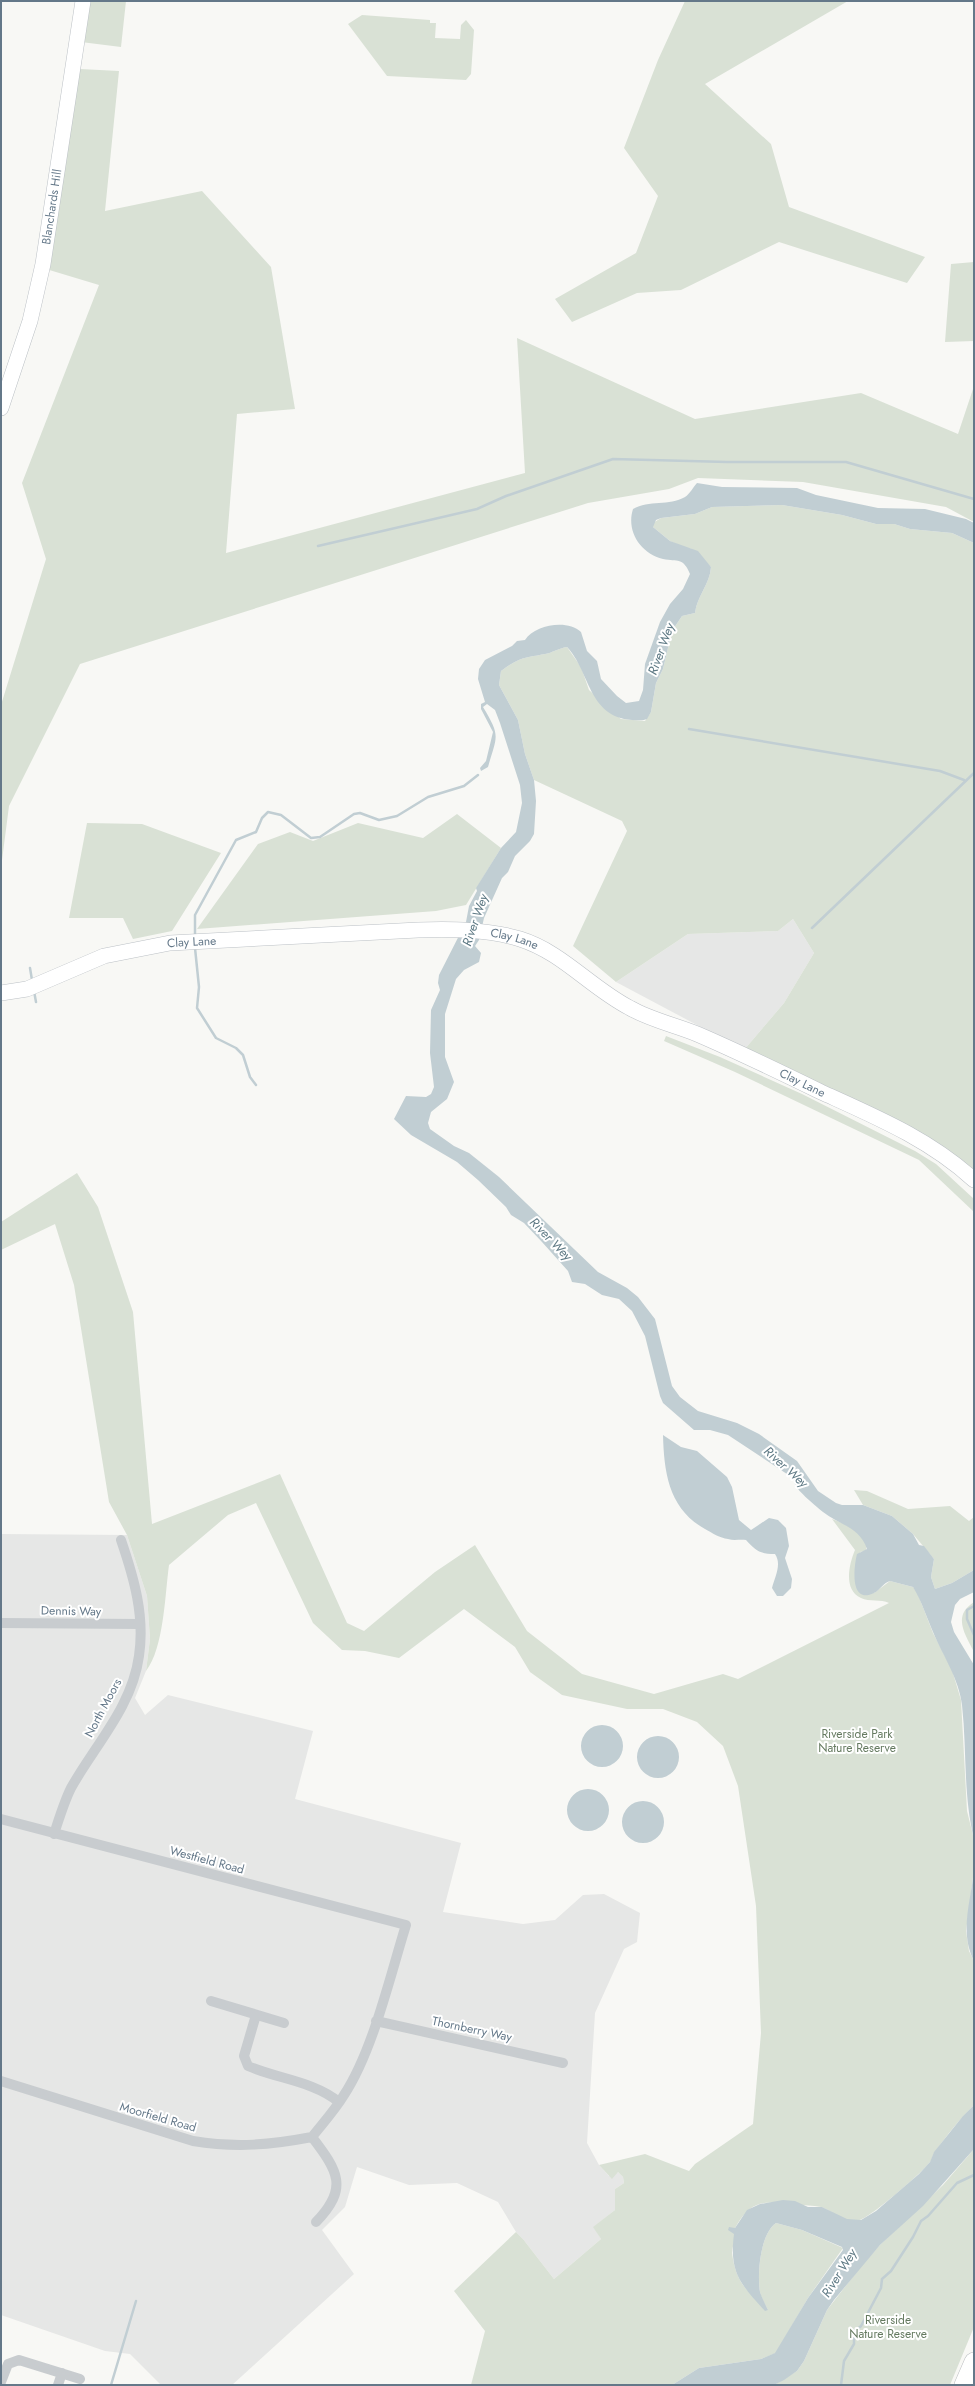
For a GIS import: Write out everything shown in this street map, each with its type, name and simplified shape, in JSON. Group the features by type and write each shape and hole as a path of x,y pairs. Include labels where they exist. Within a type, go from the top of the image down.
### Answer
{"highway":[{"path":"964,2385 974,2362"}],"street":[{"name":"Blanchards Hill","path":"1,408 30,321 43,264 83,1"},
{"name":"Clay Lane","path":"1,993 27,989 104,956 196,941 418,930 460,930 485,932 531,943 561,959 610,997 631,1009 733,1050 897,1127 940,1152 974,1180"},
{"name":"North Moors","path":"54,1834 71,1789 117,1714 130,1689 139,1656 140,1624 136,1585 121,1540"},
{"name":"Dennis Way","path":"1,1623 140,1624"},
{"name":"Westfield Road","path":"1,1818 54,1834 406,1925 376,2021"},
{"path":"211,2001 284,2023"},
{"path":"256,2015 244,2056 248,2066 316,2087 326,2092 339,2102"},
{"name":"Thornberry Way","path":"376,2021 563,2063"},
{"path":"316,2222 328,2210 335,2199 338,2186 336,2173 312,2137 339,2102 355,2076 376,2021"},
{"name":"Moorfield Road","path":"2,2084 193,2141 217,2145 247,2146 273,2145 312,2137"},
{"path":"1,2382 6,2367 13,2361 19,2360 80,2379"},
{"path":"58,2385 62,2373"}],"shaded area":[{"path":"793,919 814,953 784,1003 744,1050 616,982 688,934 778,931"},
{"path":"1,1534 127,1535 147,1596 150,1639 146,1671 135,1698 145,1715 168,1695 313,1731 295,1799 461,1843 443,1912 523,1924 555,1920 583,1895 604,1894 640,1913 637,1942 624,1949 595,2013 587,2143 599,2165 609,2176 618,2172 623,2177 624,2183 615,2189 615,2210 594,2227 601,2239 554,2279 516,2232 498,2202 457,2183 409,2185 357,2167 345,2207 322,2230 354,2274 232,2385 161,2385 130,2354 105,2351 1,2315"}],"green space":[{"path":"88,1 126,1 121,47 81,42"},
{"path":"685,1 848,1 705,84 771,144 789,207 925,257 907,283 779,242 681,290 637,293 572,322 555,299 636,253 658,196 624,148 658,60"},
{"path":"362,15 430,20 430,23 436,23 435,38 460,39 461,25 466,20 474,30 471,74 466,80 387,76 348,24"},
{"path":"80,69 119,71 105,211 202,191 271,267 295,409 237,414 226,553 525,473 517,338 695,419 861,393 958,434 974,386 974,522 946,507 803,482 698,478 669,489 588,503 80,664 9,806 1,868 1,705 46,559 22,483 99,285 46,269"},
{"path":"974,262 974,341 945,342 951,264"},
{"path":"782,505 842,515 876,524 894,524 910,529 952,533 974,543 974,1174 744,1050 784,1003 814,953 793,919 778,931 688,934 616,982 573,946 627,831 622,821 534,780 525,754 518,720 499,685 501,671 522,659 567,647 581,667 589,690 621,719 645,721 651,712 656,683 663,669 672,631 682,616 695,613 711,567 692,549 682,547 670,541 653,527 653,523 661,518 695,514 712,507"},
{"path":"457,814 501,848 466,905 436,911 197,929 258,844 290,832 313,841 358,823 423,838"},
{"path":"87,823 142,824 221,853 172,931 133,939 123,918 69,918"},
{"path":"666,1036 720,1057 802,1094 915,1151 936,1164 974,1199 974,1212 919,1160 735,1072 664,1041"},
{"name":"Riverside Park Nature Reserve","path":"77,1173 98,1207 133,1312 152,1524 280,1474 347,1623 364,1631 435,1572 475,1545 527,1631 582,1674 654,1694 723,1674 738,1679 889,1603 864,1599 855,1594 850,1583 849,1576 855,1550 832,1519 855,1530 864,1540 866,1551 860,1552 874,1593 890,1581 913,1587 917,1592 933,1633 952,1670 961,1700 967,1811 974,1839 974,1870 966,1931 969,1951 974,1961 974,2105 948,2134 934,2153 931,2161 907,2185 863,2219 857,2221 848,2220 818,2206 762,2203 748,2210 735,2228 731,2228 734,2233 732,2253 739,2279 748,2291 768,2310 760,2292 759,2276 763,2245 766,2236 776,2223 802,2230 843,2248 808,2298 776,2353 761,2359 699,2368 672,2385 471,2385 485,2331 454,2291 516,2232 554,2279 601,2239 593,2227 615,2210 615,2189 624,2183 623,2177 618,2172 612,2179 599,2165 645,2154 689,2171 695,2164 753,2124 761,2033 756,1906 738,1786 723,1746 697,1722 663,1709 627,1709 562,1695 530,1672 515,1647 464,1609 399,1658 365,1651 342,1650 313,1623 256,1503 228,1515 169,1565 163,1620 157,1649 146,1671 150,1639 147,1596 127,1535 109,1502 74,1285 55,1224 1,1250 1,1222"},
{"path":"854,1490 867,1491 908,1509 950,1506 969,1521 974,1517 974,1570 952,1583 935,1589 931,1577 934,1559 913,1534 892,1516 863,1505"},
{"path":"974,1602 974,1652 964,1632 962,1619 963,1613 967,1607"},
{"name":"Riverside Nature Reserve","path":"974,2149 974,2327 950,2385 774,2385 797,2371 804,2361 827,2310 862,2265 880,2245 943,2185"}],"water":[{"name":"River Wey","path":"697,483 722,487 797,488 816,495 878,508 925,509 966,519 974,523 974,543 952,533 910,529 894,524 876,524 842,515 782,505 712,507 695,514 661,518 656,520 653,527 670,541 698,551 711,567 695,613 682,616 672,631 663,669 656,683 651,712 647,719 632,720 618,717 607,711 598,702 575,657 567,647 522,659 501,671 499,685 518,720 525,754 534,780 536,801 534,834 530,841 515,856 508,872 502,878 484,918 479,940 475,946 481,953 479,962 464,970 456,979 445,1014 445,1057 454,1082 447,1099 431,1112 428,1123 430,1129 454,1146 469,1153 499,1177 598,1272 627,1288 638,1297 655,1319 672,1386 680,1397 698,1411 737,1423 759,1434 797,1461 818,1491 836,1503 842,1505 863,1505 892,1516 913,1534 919,1545 924,1546 934,1559 931,1577 935,1589 952,1583 974,1570 974,1592 960,1599 955,1605 951,1622 954,1632 974,1665 974,1839 968,1806 964,1722 958,1686 913,1587 890,1581 885,1583 874,1593 866,1595 860,1594 857,1589 854,1575 856,1560 857,1554 867,1549 859,1536 854,1531 823,1512 812,1503 803,1495 793,1478 728,1435 710,1430 694,1430 663,1403 645,1336 632,1311 619,1299 602,1295 585,1284 572,1282 568,1271 542,1242 524,1223 511,1215 506,1207 478,1180 457,1162 411,1135 394,1119 406,1096 426,1097 431,1094 434,1087 430,1053 431,1010 440,990 438,983 439,975 466,922 469,906 477,891 476,888 501,848 516,832 522,803 520,785 500,723 495,710 487,704 483,707 493,725 496,736 488,767 481,771 480,768 486,761 493,732 481,709 481,704 485,702 478,679 479,669 485,660 512,646 517,641 525,640 543,627 560,625 568,626 581,632 587,651 597,661 601,679 617,696 626,703 639,701 643,690 645,664 660,622 670,604 683,589 690,574 685,565 680,561 663,559 655,556 642,546 633,533 631,517 633,509 639,506 679,500 687,496"},
{"path":"663,1435 681,1447 697,1451 727,1477 732,1487 739,1520 751,1530 769,1518 778,1520 786,1528 789,1546 785,1558 792,1579 791,1588 783,1596 777,1596 772,1588 778,1566 775,1554 759,1551 746,1540 730,1540 722,1538 693,1521 683,1511 676,1500 667,1476"},
{"path":"598,1725 606,1725 614,1728 620,1734 623,1746 620,1758 614,1764 606,1767 598,1767 590,1764 584,1758 581,1750 581,1742 584,1734 590,1728"},
{"path":"654,1736 662,1736 670,1739 676,1745 679,1757 676,1769 670,1775 662,1778 654,1778 646,1775 640,1769 637,1761 637,1753 640,1745 646,1739"},
{"path":"584,1789 592,1789 600,1792 606,1798 609,1810 606,1822 600,1828 592,1831 584,1831 576,1828 570,1822 567,1814 567,1806 570,1798 576,1792"},
{"path":"639,1801 647,1801 655,1804 661,1810 664,1822 661,1834 655,1840 647,1843 639,1843 631,1840 625,1834 622,1826 622,1818 625,1810 631,1804"},
{"path":"974,1870 974,1961 967,1939 967,1916"},
{"name":"River Wey","path":"974,2105 974,2149 923,2206 880,2245 834,2300 827,2310 804,2361 797,2371 774,2385 672,2385 699,2368 761,2359 775,2353 808,2298 843,2250 842,2247 802,2230 776,2223 766,2236 761,2255 759,2285 760,2292 768,2310 765,2311 749,2293 738,2277 733,2258 734,2234 728,2230 729,2227 735,2228 747,2210 760,2204 783,2200 795,2201 808,2207 822,2207 847,2219 861,2220 876,2211 919,2174 930,2162 934,2152 963,2116"}],"waterway":[{"path":"318,546 477,509 506,496 613,459 727,462 846,462 974,499"},
{"path":"689,729 940,771 964,780"},
{"path":"812,928 974,773"},
{"path":"195,937 195,915 236,840 256,832 262,818 268,812 281,815 311,838 320,837 354,814 360,813 379,820 397,816 428,797 464,786 478,775"},
{"path":"195,948 199,987 197,1008 216,1038 236,1048 243,1055 250,1077 256,1085"},
{"path":"30,968 32,980"},
{"path":"34,991 36,1002"},
{"path":"974,1606 967,1610 967,1619 974,1635"},
{"path":"841,2385 844,2361 854,2344 854,2332 861,2326 881,2288 882,2279 891,2271 913,2237 921,2221 928,2216 957,2183 974,2175"},
{"path":"111,2385 136,2301"}]}
